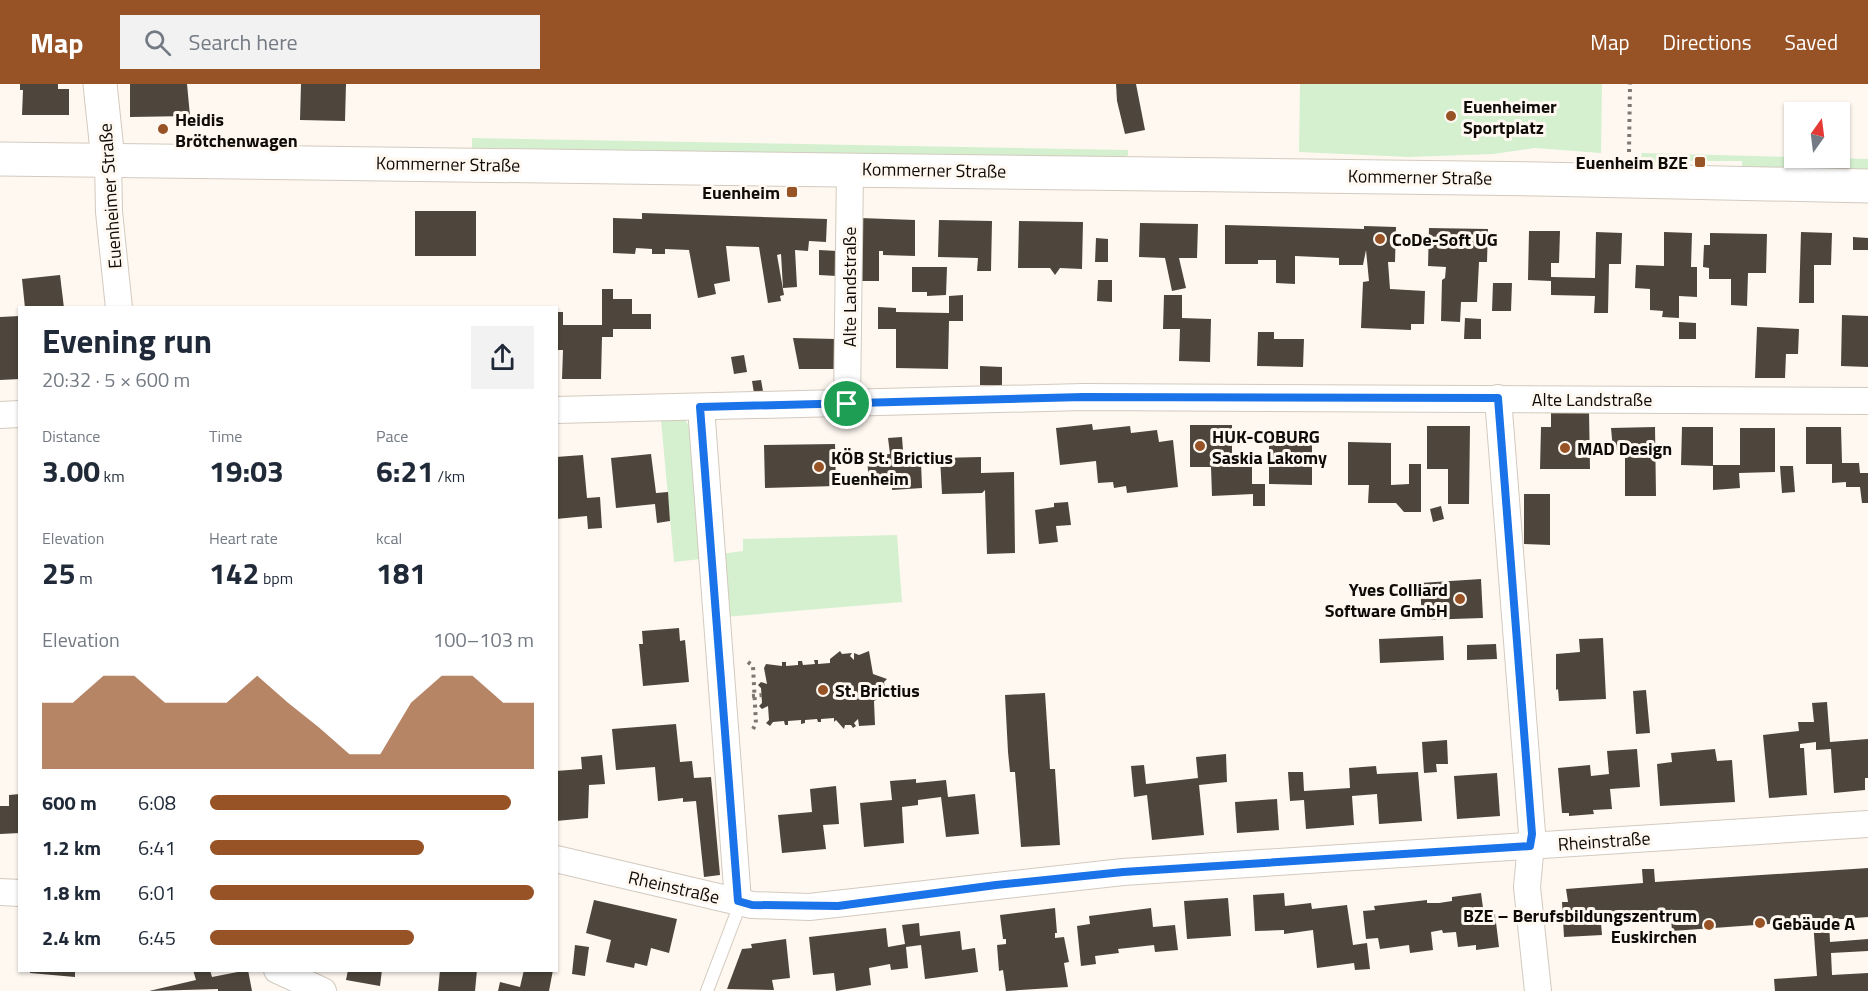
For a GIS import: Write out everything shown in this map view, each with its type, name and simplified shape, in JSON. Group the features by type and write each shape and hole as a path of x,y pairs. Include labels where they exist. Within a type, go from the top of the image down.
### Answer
{"main road":[{"name":"Euenheimer Straße","path":"100,84 108,160"},
{"name":"Kommerner Straße","path":"0,159 850,169 1868,186"}],"street":[{"name":"Euenheimer Straße","path":"108,160 109,212 119,306"},
{"name":"Alte Landstraße","path":"847,404 850,169"},
{"name":"Alte Landstraße","path":"558,410 1083,397 1868,401"},
{"path":"1498,398 1532,834 1527,887 1538,991"},
{"path":"700,407 738,901"},
{"path":"0,415 18,414"},
{"name":"Rheinstraße","path":"558,859 752,905 838,906 996,885 1123,872 1868,824"},
{"path":"0,892 18,893"},
{"path":"280,972 308,989"}],"lane":[{"path":"707,991 736,915 738,901"}],"path":[{"path":"1629,162 1630,84"}],"green space":[{"name":"Euenheimer Sportplatz","path":"1300,84 1602,84 1601,153 1535,148 1493,154 1409,157 1299,152"},
{"path":"472,138 1128,150 1128,155 1125,158 472,148"},
{"path":"1642,153 1784,157 1784,168 1850,168 1850,159 1868,159 1868,172 1742,167 1742,161 1684,161 1683,164 1640,161"},
{"path":"661,420 686,421 690,429 701,559 674,562"},
{"path":"897,535 902,602 725,617 720,554 743,551 743,539"}],"building":[{"path":"20,84 58,84 58,89 69,89 69,115 22,115 23,90 20,90"},
{"path":"130,84 187,84 190,116 130,117"},
{"path":"301,84 346,84 345,121 300,120"},
{"path":"1116,84 1136,84 1145,130 1125,134 1117,101"},
{"path":"415,211 476,211 476,256 415,256"},
{"path":"642,213 827,219 826,242 809,241 808,251 795,250 797,287 783,288 781,254 777,255 784,295 780,296 781,301 768,303 759,247 726,246 730,281 714,284 716,294 698,298 689,250 665,249 665,254 652,254 652,249 636,248 635,254 613,253 613,218 642,219"},
{"path":"860,218 915,220 915,256 883,255 883,251 879,251 879,281 860,281"},
{"path":"939,220 992,221 991,271 977,271 978,258 938,257"},
{"path":"1019,221 1083,222 1082,269 1060,268 1055,275 1050,268 1018,268"},
{"path":"1140,223 1198,224 1197,258 1179,258 1186,288 1172,291 1165,258 1139,257"},
{"path":"1225,225 1364,229 1364,226 1396,227 1395,262 1388,262 1390,289 1425,291 1424,324 1411,324 1411,330 1361,328 1363,282 1369,281 1366,250 1363,265 1339,265 1339,258 1295,256 1295,284 1276,283 1276,260 1258,260 1258,264 1225,264"},
{"path":"1429,228 1488,229 1487,262 1479,262 1477,302 1461,302 1460,322 1441,321 1442,280 1445,278 1446,267 1428,266"},
{"path":"1529,231 1560,231 1559,263 1551,263 1551,277 1595,278 1596,232 1622,233 1621,264 1609,264 1608,313 1594,313 1595,296 1551,295 1551,281 1528,280"},
{"path":"1664,232 1692,233 1691,267 1697,267 1697,297 1679,296 1679,318 1662,317 1663,311 1650,310 1650,289 1635,288 1636,265 1664,266"},
{"path":"1801,232 1832,233 1831,265 1814,265 1814,303 1799,303"},
{"path":"1710,233 1767,234 1766,273 1748,273 1747,306 1731,305 1731,279 1709,279 1709,268 1703,267 1704,245 1710,245"},
{"path":"1853,237 1868,238 1868,250 1853,250"},
{"path":"1096,238 1108,239 1108,262 1095,262"},
{"path":"819,250 837,251 837,276 819,275"},
{"path":"912,267 947,267 946,295 927,296 927,292 912,292"},
{"path":"60,275 64,306 25,306 22,279"},
{"path":"1098,280 1112,280 1112,302 1097,301"},
{"path":"1493,283 1512,283 1511,311 1492,311"},
{"path":"602,289 613,289 613,299 632,299 632,314 651,314 651,329 613,329 613,337 602,337 601,379 562,379 563,350 558,350 558,312 563,312 563,325 602,325"},
{"path":"963,295 963,321 949,321 948,369 896,368 896,329 878,329 878,307 896,308 896,312 949,313 949,296"},
{"path":"1164,295 1182,295 1182,318 1211,319 1210,362 1179,361 1180,329 1163,329"},
{"path":"1842,315 1868,316 1868,367 1841,366"},
{"path":"18,316 18,379 0,380 0,317"},
{"path":"1465,318 1481,319 1481,339 1464,339"},
{"path":"1679,322 1696,323 1696,339 1679,339"},
{"path":"1757,327 1799,329 1798,354 1786,354 1785,378 1755,378"},
{"path":"1258,332 1274,332 1274,339 1304,339 1303,367 1257,366"},
{"path":"793,338 836,339 836,369 799,369"},
{"path":"744,355 747,372 734,374 731,357"},
{"path":"980,366 1002,367 1002,386 980,385"},
{"path":"761,380 763,391 754,393 752,381"},
{"path":"1551,411 1589,412 1590,469 1540,469 1541,427 1551,427"},
{"path":"1092,424 1093,430 1130,426 1131,433 1157,430 1159,442 1173,440 1178,487 1127,493 1126,486 1114,488 1113,482 1098,483 1096,461 1060,465 1056,428"},
{"path":"1190,425 1232,425 1232,467 1252,466 1252,484 1265,484 1265,506 1253,506 1253,494 1212,496 1211,467 1190,467"},
{"path":"1427,426 1470,426 1469,504 1448,504 1448,469 1427,469"},
{"path":"1655,427 1656,496 1625,496 1625,450 1613,450 1611,428"},
{"path":"1682,427 1713,427 1713,465 1740,465 1740,428 1775,428 1775,472 1739,473 1740,488 1713,490 1713,466 1681,465"},
{"path":"1806,427 1841,427 1842,463 1859,463 1860,473 1868,473 1868,503 1862,503 1860,487 1846,487 1846,482 1832,483 1832,464 1806,464"},
{"path":"902,437 904,464 921,462 922,488 892,490 892,484 869,486 867,456 890,454 888,438"},
{"path":"1269,442 1312,442 1312,485 1269,484"},
{"path":"1348,442 1391,443 1391,485 1409,484 1409,464 1421,464 1421,512 1404,512 1396,503 1368,503 1369,485 1348,485"},
{"path":"835,444 836,486 765,488 764,445"},
{"path":"651,454 656,493 668,492 670,521 657,523 655,504 616,508 611,458"},
{"path":"583,455 587,498 600,497 602,528 588,529 587,516 558,519 558,457"},
{"path":"981,457 981,473 1014,472 1015,553 987,554 985,490 982,493 942,494 940,458"},
{"path":"1780,466 1793,466 1795,492 1782,493"},
{"path":"1524,494 1550,494 1550,545 1524,544"},
{"path":"1068,502 1071,525 1056,526 1058,542 1039,544 1035,510 1054,507 1054,503"},
{"path":"1441,506 1444,519 1433,522 1430,509"},
{"path":"1481,579 1483,618 1422,620 1420,583"},
{"path":"679,628 680,641 685,640 689,682 643,686 639,644 643,644 642,631"},
{"path":"1443,636 1444,660 1380,663 1379,639"},
{"path":"1603,638 1606,699 1559,701 1558,689 1556,690 1556,654 1580,652 1579,639"},
{"path":"1496,644 1497,659 1467,660 1467,645"},
{"name":"St. Brictius","path":"840,651 842,654 852,653 850,656 854,660 854,653 859,655 869,651 873,674 887,679 884,682 886,697 882,696 874,701 875,725 859,726 858,719 854,723 856,726 853,728 851,725 845,725 844,729 836,720 834,722 834,718 821,719 821,722 817,719 805,720 805,723 801,724 801,720 788,721 788,725 785,725 784,721 773,722 770,726 766,723 769,720 768,706 762,709 759,706 762,703 761,688 758,685 761,682 767,684 764,668 766,664 782,666 782,662 786,662 786,666 798,665 798,661 802,661 803,665 815,664 814,660 818,660 818,664 830,663 830,659"},
{"path":"1646,690 1650,733 1636,734 1633,691"},
{"path":"1045,693 1050,769 1055,769 1060,845 1021,847 1015,772 1010,772 1005,695"},
{"path":"1827,702 1830,742 1868,739 1868,778 1865,778 1865,790 1834,793 1831,749 1816,750 1816,742 1800,744 1800,748 1804,748 1807,795 1769,798 1763,735 1799,731 1798,722 1814,722 1812,703"},
{"path":"676,724 680,762 692,761 694,778 711,777 720,875 704,877 696,801 683,802 683,798 658,801 655,767 616,770 612,729"},
{"path":"1447,740 1448,764 1436,764 1437,772 1424,773 1422,742"},
{"path":"1637,749 1640,787 1610,789 1612,809 1593,810 1594,814 1569,816 1569,813 1562,813 1558,768 1590,765 1591,776 1609,774 1607,751"},
{"path":"1715,749 1717,761 1732,760 1735,802 1660,806 1657,764 1672,762 1671,753"},
{"path":"1226,754 1227,782 1199,785 1204,835 1152,840 1147,795 1134,797 1131,766 1144,765 1146,784 1198,778 1196,757"},
{"path":"602,755 605,784 589,785 588,818 558,821 558,771 582,769 581,757"},
{"path":"1376,766 1377,774 1418,772 1422,821 1379,824 1377,794 1352,796 1354,825 1306,829 1304,800 1290,801 1288,772 1303,772 1304,791 1350,788 1349,768"},
{"path":"1497,773 1500,816 1457,819 1454,776"},
{"path":"916,779 916,783 946,780 948,797 975,794 979,834 946,837 941,797 918,800 918,805 902,807 904,843 864,847 860,803 892,800 890,781"},
{"path":"836,786 839,824 823,825 826,849 782,853 778,815 812,812 810,789"},
{"path":"18,794 18,833 0,834 0,806 9,806 9,795"},
{"path":"1277,799 1279,830 1237,833 1235,802"},
{"path":"1868,868 1868,917 1829,920 1830,942 1868,939 1868,951 1831,953 1832,975 1868,973 1868,991 1775,991 1774,979 1817,976 1813,921 1672,931 1671,919 1601,923 1602,935 1564,937 1562,902 1568,902 1566,889 1643,883 1642,869 1654,869 1655,882"},
{"path":"1284,893 1285,906 1311,903 1312,909 1347,905 1353,945 1367,943 1370,969 1355,970 1354,963 1317,968 1313,930 1284,934 1284,930 1255,931 1253,895"},
{"path":"1481,893 1484,915 1495,914 1499,947 1476,950 1476,945 1458,947 1456,932 1443,933 1442,930 1431,932 1433,950 1410,953 1409,945 1380,949 1378,938 1366,939 1363,911 1375,910 1374,906 1427,900 1427,903 1439,903 1452,901 1452,897"},
{"path":"1228,898 1231,936 1187,939 1184,901"},
{"path":"594,900 677,919 669,953 651,948 647,966 635,963 634,968 606,962 611,940 586,933"},
{"path":"1055,908 1057,933 1055,933 1055,938 1064,937 1069,962 1064,963 1068,987 1006,991 1003,970 999,971 997,945 1006,944 1006,939 1003,939 1000,915"},
{"path":"1151,908 1153,927 1175,925 1178,950 1155,952 1154,945 1118,949 1119,953 1095,956 1096,964 1081,966 1077,926 1090,924 1089,916"},
{"path":"919,923 920,936 960,931 962,950 975,948 978,972 925,979 921,945 906,947 908,968 891,970 890,964 869,968 871,985 836,991 834,973 813,975 809,937 886,928 888,947 905,944 902,925"},
{"path":"786,939 790,978 772,980 774,990 727,989 742,949 752,948 751,944"},
{"path":"575,945 589,947 585,976 572,974"},
{"path":"75,972 75,977 30,973"},
{"path":"194,972 211,972 212,977 248,972 252,991 218,991 218,989 149,991 196,980"},
{"path":"348,972 382,972 380,986 346,980"},
{"path":"440,972 477,972 475,991 438,991"},
{"path":"524,972 553,972 549,991 498,991 500,982 520,987"}],"place":[{"name":"Euenheimer Sportplatz","path":"1451,116"},
{"name":"Heidis Brötchenwagen","path":"163,129"},
{"name":"Euenheim BZE","path":"1700,162"},
{"name":"Euenheim","path":"792,192"},
{"name":"CoDe-Soft UG","path":"1380,239"},
{"name":"HUK-COBURG Saskia Lakomy","path":"1200,446"},
{"name":"MAD Design","path":"1565,448"},
{"name":"KÖB St. Brictius Euenheim","path":"819,467"},
{"name":"Yves Colliard Software GmbH","path":"1460,599"},
{"name":"St. Brictius","path":"823,690"},
{"name":"Gebäude A","path":"1760,923"},
{"name":"BZE – Berufsbildungszentrum Euskirchen","path":"1709,925"}],"route":[{"path":"1083,397 1498,398 1532,834 1530,846 1123,872 996,885 838,906 752,905 738,901 700,407 847,404 1083,397"}]}
